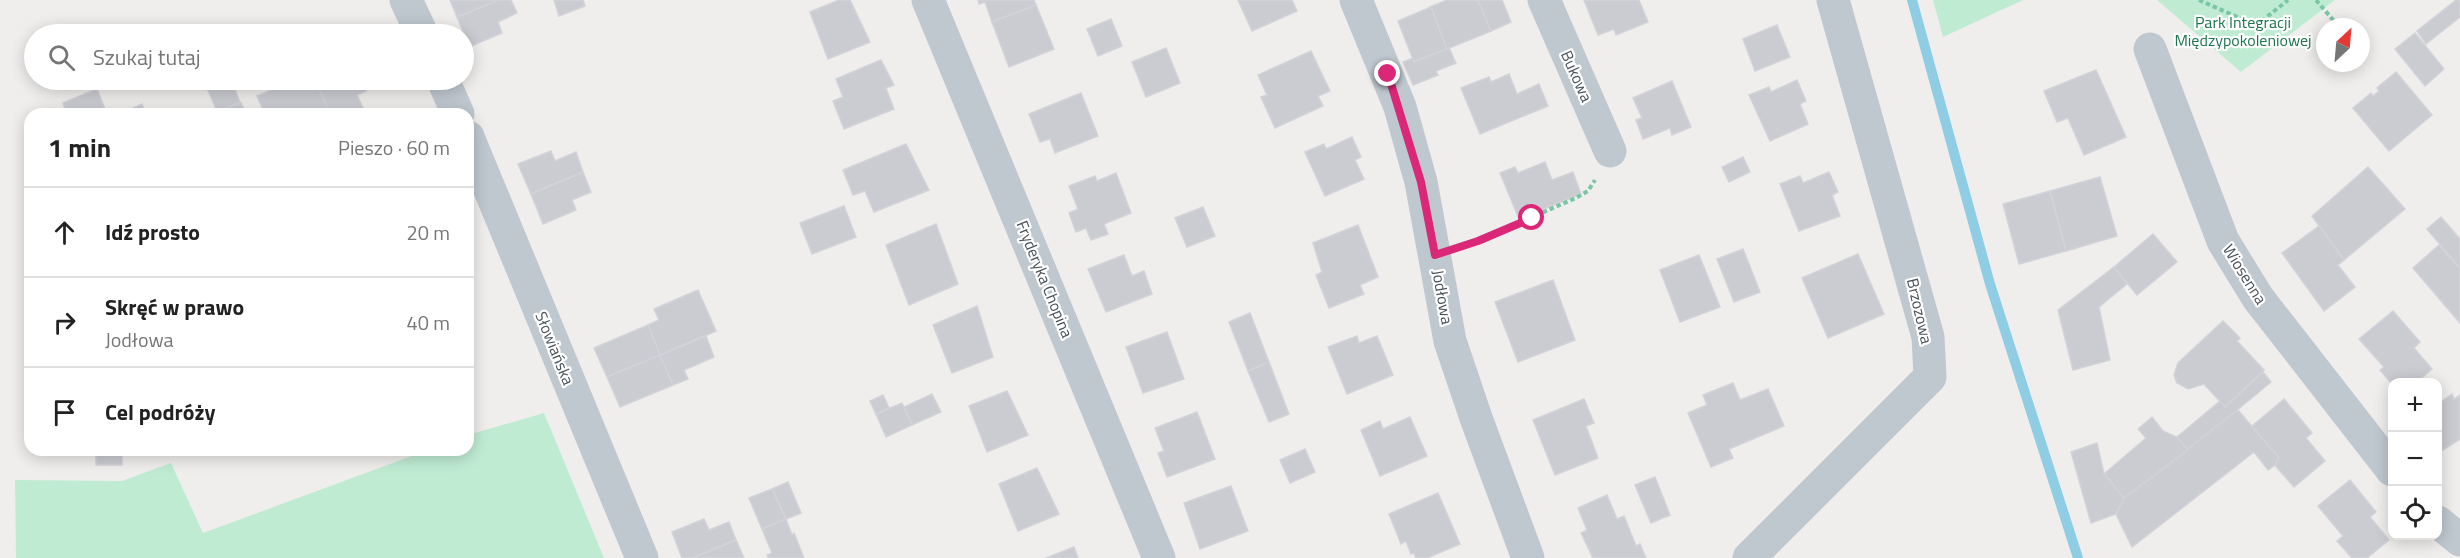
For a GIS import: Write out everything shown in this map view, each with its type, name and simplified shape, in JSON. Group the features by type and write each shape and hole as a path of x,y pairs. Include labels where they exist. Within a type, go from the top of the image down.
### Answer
{"street":[{"path":"406,0 417,24"},
{"name":"Fryderyka Chopina","path":"928,0 1159,558"},
{"name":"Jodłowa","path":"1356,0 1400,107 1421,182 1450,341 1528,558"},
{"name":"Bukowa","path":"1544,0 1610,151"},
{"name":"Brzozowa","path":"1749,558 1930,377 1928,337 1833,0"},
{"name":"Wiosenna","path":"2150,49 2223,241 2258,298 2388,465"},
{"name":"Słowiańska","path":"447,90 454,108"},
{"name":"Słowiańska","path":"474,157 642,558"},
{"path":"2442,525 2460,540"}],"path":[{"path":"2199,0 2251,23 2263,20 2288,0"},
{"path":"2316,0 2331,18"},
{"path":"1435,255 1478,241 1588,191 1610,151"}],"green space":[{"path":"1933,0 2023,0 1943,37"},
{"name":"Park Integracji Międzypokoleniowej","path":"2157,0 2335,0 2241,72"},
{"path":"544,413 604,558 16,558 15,480 122,481 171,463 203,533 412,456 474,456 474,433"}],"building":[{"path":"450,0 499,0 457,17"},
{"path":"499,0 511,0 517,13 498,22 502,33 474,45 474,24 460,24 457,17"},
{"path":"554,0 583,0 585,6 559,16"},
{"path":"839,0 850,0 870,42 828,59 810,12"},
{"path":"978,0 1034,0 1036,5 992,22 985,2 979,4"},
{"path":"1238,0 1292,0 1297,11 1252,31"},
{"path":"1447,0 1478,0 1491,31 1447,49 1430,7"},
{"path":"1478,0 1502,0 1511,22 1491,31"},
{"path":"1584,0 1639,0 1648,22 1616,35 1614,29 1598,35"},
{"path":"2456,0 2460,0 2460,17 2426,44 2417,31"},
{"path":"1036,5 1054,49 1009,67 992,22"},
{"path":"1431,7 1447,49 1414,62 1398,21"},
{"path":"1111,19 1122,46 1098,56 1087,29"},
{"path":"1777,25 1790,57 1755,71 1743,39"},
{"path":"2415,33 2444,69 2425,86 2395,49"},
{"path":"1166,48 1180,83 1146,97 1132,62"},
{"path":"1449,48 1456,63 1436,71 1438,75 1413,85 1403,62 1413,58 1414,62"},
{"path":"1311,51 1330,91 1318,96 1323,106 1275,128 1261,97 1267,95 1258,75"},
{"path":"881,60 894,85 886,88 894,109 844,129 833,101 843,97 836,79"},
{"path":"2096,70 2126,137 2084,155 2068,118 2057,122 2044,91"},
{"path":"2396,72 2432,115 2389,151 2353,108 2371,93 2373,96 2379,91 2377,88"},
{"path":"1509,74 1517,94 1539,84 1548,106 1480,134 1461,88 1489,77 1491,82"},
{"path":"1797,80 1806,101 1800,104 1808,124 1770,141 1749,95 1769,87 1771,92"},
{"path":"1672,81 1691,127 1672,135 1670,128 1643,139 1636,120 1642,118 1633,98"},
{"path":"97,90 105,108 65,108 63,103"},
{"path":"208,90 235,90 240,102 225,108 216,108"},
{"path":"272,90 319,90 327,108 262,108 257,96"},
{"path":"320,90 366,90 357,95 363,108 328,108"},
{"path":"1081,93 1098,136 1055,153 1050,139 1040,142 1029,114"},
{"path":"241,103 243,108 228,108"},
{"path":"1352,137 1361,157 1355,160 1364,179 1325,196 1305,152 1324,144 1326,149"},
{"path":"906,144 929,190 874,212 865,191 853,195 843,170"},
{"path":"551,151 555,161 576,152 583,172 531,194 518,164"},
{"path":"1743,157 1750,172 1729,182 1722,167"},
{"path":"1545,162 1552,180 1573,172 1581,194 1519,219 1500,173 1515,167 1518,173"},
{"path":"2368,167 2405,209 2344,260 2312,216"},
{"path":"583,172 591,192 572,200 576,210 543,224 531,194"},
{"path":"1829,172 1838,192 1832,195 1840,216 1799,231 1780,184 1800,176 1803,183"},
{"path":"1116,173 1131,213 1104,224 1108,234 1091,240 1086,228 1076,232 1069,213 1078,209 1069,186 1095,176 1097,181"},
{"path":"2100,177 2117,236 2066,251 2050,191"},
{"path":"2050,191 2066,251 2019,264 2003,204"},
{"path":"844,206 856,237 812,254 800,223"},
{"path":"1203,207 1215,236 1187,247 1175,218"},
{"path":"2441,217 2460,239 2460,268 2427,229"},
{"path":"936,224 958,284 909,305 886,245"},
{"path":"1358,225 1378,277 1360,285 1364,294 1329,308 1316,275 1322,272 1313,243"},
{"path":"2319,226 2344,260 2338,265 2355,287 2324,311 2282,253"},
{"path":"2153,234 2177,262 2137,295 2114,267"},
{"path":"2439,245 2460,269 2460,323 2413,268"},
{"path":"1743,249 1760,292 1734,302 1717,259"},
{"path":"1858,254 1884,314 1828,338 1802,278"},
{"path":"1124,255 1132,276 1144,271 1152,294 1106,312 1088,269"},
{"path":"1699,255 1720,307 1680,322 1660,270"},
{"path":"2114,267 2127,284 2099,307 2110,360 2073,370 2058,310"},
{"path":"1553,280 1575,340 1518,362 1495,302"},
{"path":"698,290 716,331 660,355 648,325 659,320 654,309"},
{"path":"977,306 993,357 952,373 933,325"},
{"path":"2393,311 2420,342 2414,348 2432,369 2422,378 2388,379 2380,370 2384,367 2359,339"},
{"path":"1250,313 1269,362 1248,371 1229,322"},
{"path":"2223,321 2240,338 2237,341 2264,370 2225,407 2204,384 2188,389 2177,383 2174,375 2178,363"},
{"path":"648,325 660,355 607,377 594,348"},
{"path":"1167,332 1184,379 1143,393 1126,347"},
{"path":"706,336 714,357 684,370 688,379 673,385 660,355"},
{"path":"1357,336 1359,343 1377,336 1393,375 1347,394 1328,347"},
{"path":"660,355 673,385 620,407 607,377"},
{"path":"1269,362 1289,414 1269,422 1248,371"},
{"path":"2263,372 2271,382 2188,451 2177,437 2220,401 2225,407"},
{"path":"1733,383 1740,400 1768,389 1784,426 1729,449 1733,458 1711,467 1688,413 1707,405 1703,395"},
{"path":"1007,391 1028,435 987,452 969,406"},
{"path":"932,394 941,412 912,425 904,407"},
{"path":"2452,394 2454,399 2460,395 2460,439 2442,451 2442,432 2442,401"},
{"path":"883,395 889,408 876,414 870,401"},
{"path":"1584,399 1594,423 1586,426 1598,458 1555,475 1533,420"},
{"path":"2284,399 2312,433 2306,438 2325,461 2294,487 2273,463 2279,458 2252,426"},
{"path":"902,403 912,425 886,437 876,414"},
{"path":"2238,410 2279,458 2275,465 2268,470 2254,452 2132,547 2116,514 2124,498"},
{"path":"1197,412 1215,459 1167,477 1158,453 1164,451 1155,428"},
{"path":"1410,417 1427,456 1380,476 1361,430 1380,421 1383,429"},
{"path":"2152,417 2163,431 2177,437 2188,450 2124,498 2104,474 2146,438 2138,429"},
{"path":"2097,443 2104,474 2124,498 2116,514 2091,523 2071,452"},
{"path":"1305,449 1315,472 1290,483 1280,460"},
{"path":"96,456 122,456 122,465 96,465"},
{"path":"1037,468 1059,514 1018,531 999,484"},
{"path":"1655,477 1670,515 1651,523 1635,485"},
{"path":"2350,480 2376,512 2370,517 2389,540 2367,558 2352,558 2337,541 2343,536 2318,506"},
{"path":"788,482 801,513 786,519 772,489"},
{"path":"1231,486 1248,531 1200,549 1184,503"},
{"path":"772,489 786,519 762,529 749,498"},
{"path":"1438,493 1460,544 1427,558 1416,558 1414,553 1411,554 1406,541 1401,544 1389,514"},
{"path":"1607,495 1617,519 1624,516 1636,546 1640,544 1646,558 1593,558 1581,533 1587,530 1578,508"},
{"path":"704,519 709,530 729,522 736,540 693,558 682,558 672,532"},
{"path":"786,519 804,558 769,558 767,555 772,553 762,529"},
{"path":"736,540 744,558 693,558"},
{"path":"1074,547 1078,558 1046,558"}],"waterway":[{"path":"1912,0 1990,284 2078,558"}],"route":[{"path":"1388,74 1400,107 1421,182 1435,255 1478,241 1532,218"}]}
